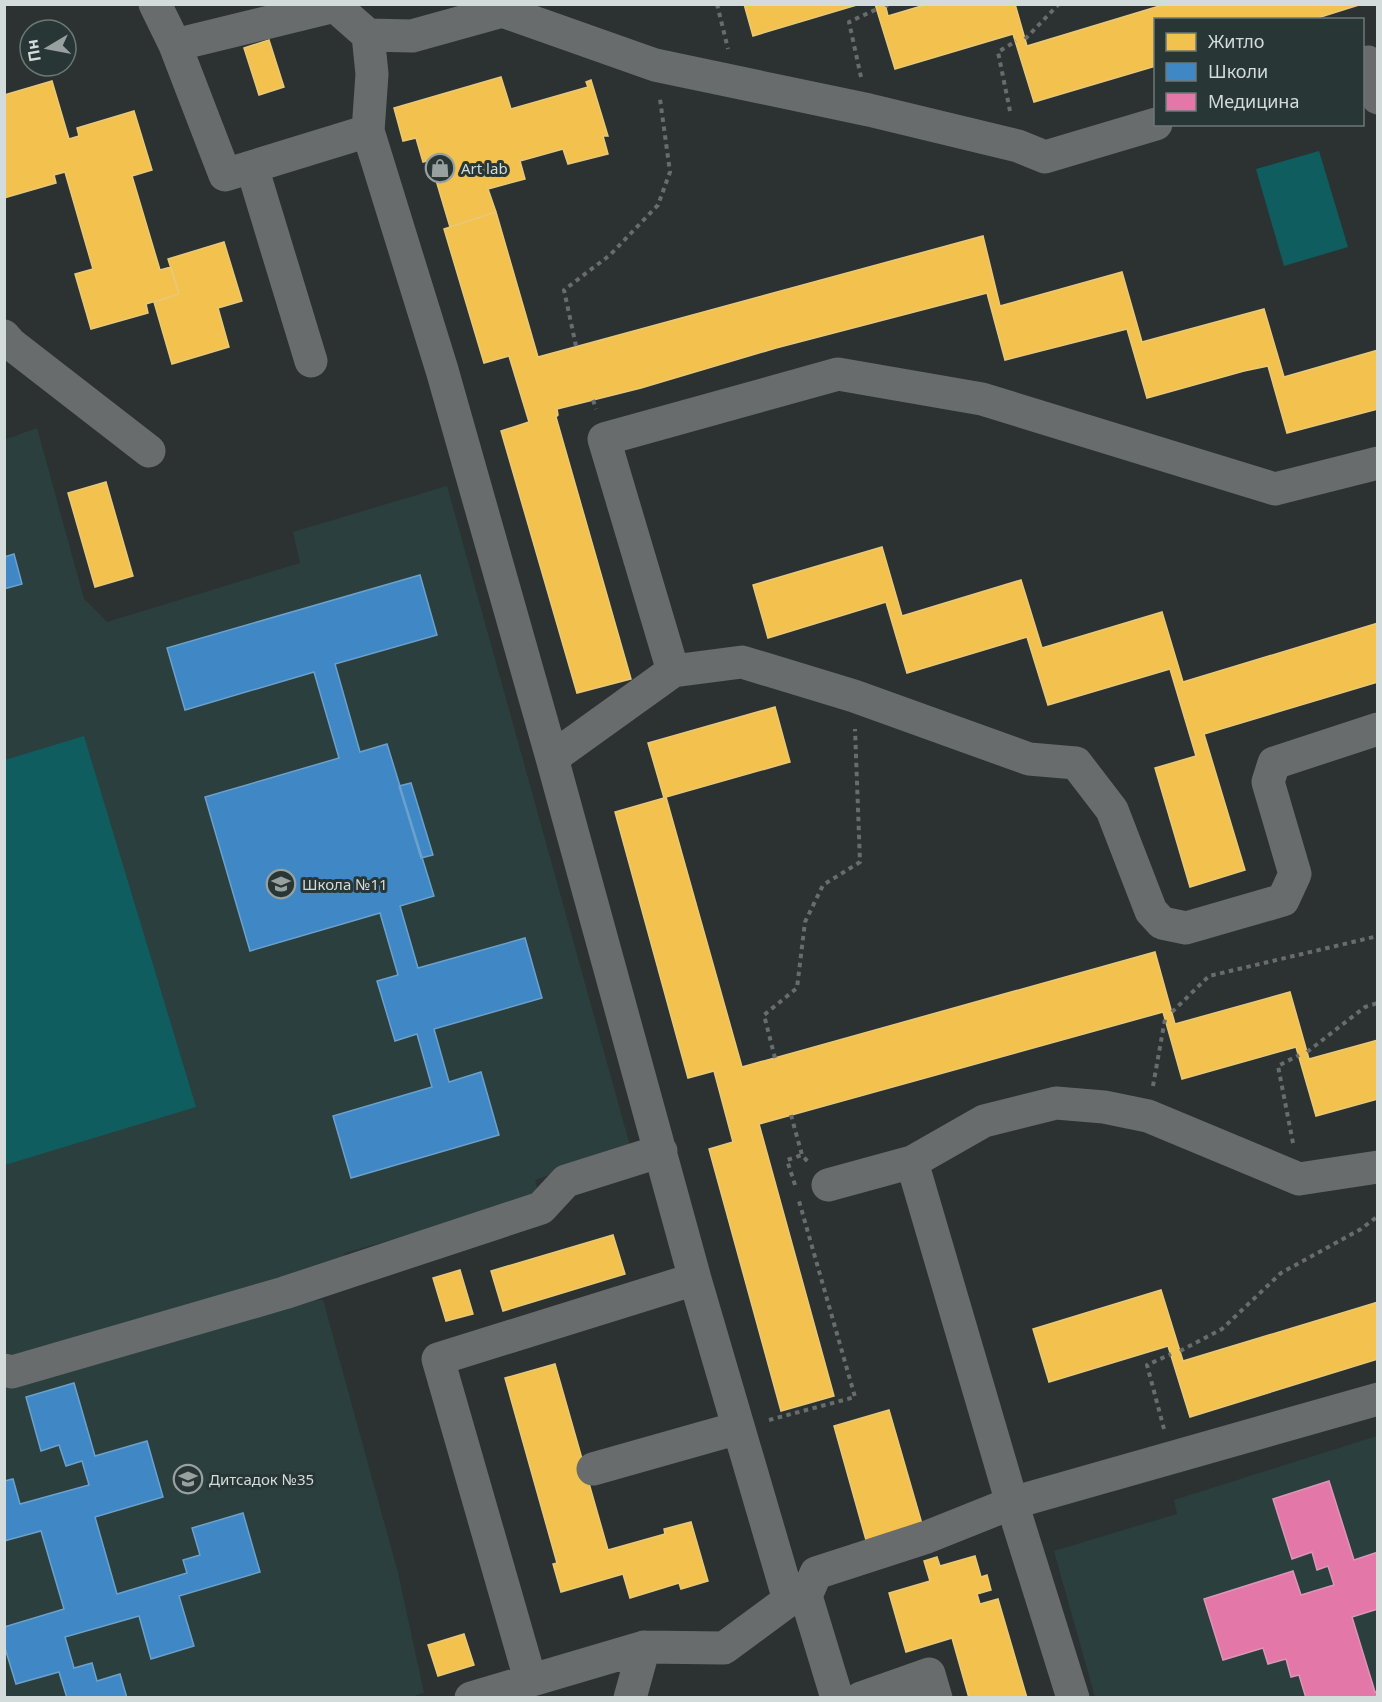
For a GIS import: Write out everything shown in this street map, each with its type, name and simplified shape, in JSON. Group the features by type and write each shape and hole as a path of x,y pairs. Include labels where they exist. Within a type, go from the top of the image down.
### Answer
{"street":[{"path":"155,4 175,45 225,175 368,132"},
{"path":"175,45 335,6 368,35 412,36 504,8 655,64 869,110 1018,146 1045,157 1154,124"},
{"path":"368,35 372,74 368,132 442,370 738,1428 797,1598 837,1698"},
{"path":"1369,62 1377,98"},
{"path":"252,167 311,361"},
{"path":"4,336 11,344 149,452"},
{"path":"673,671 604,439 838,374 982,399 1275,489 1377,463"},
{"path":"552,758 673,671 742,662 854,696 1029,759 1076,763 1112,810 1151,911 1162,923 1186,928 1283,900 1295,874 1268,782 1274,763 1376,735"},
{"path":"828,1185 912,1162 984,1121 1056,1102 1104,1107 1148,1116 1299,1179 1377,1167"},
{"path":"4,1370 12,1372 284,1293 530,1212 541,1208 566,1181 661,1151"},
{"path":"912,1162 1012,1503 1073,1698"},
{"path":"530,1679 438,1359 695,1279"},
{"path":"471,1698 644,1647 724,1648 797,1598 816,1574 927,1537 1012,1503 1377,1399"},
{"path":"593,1469 738,1428"},
{"path":"630,1698 644,1647"},
{"path":"861,1698 929,1674 936,1698"}],"path":[{"path":"717,4 736,82"},
{"path":"1025,39 1059,4"},
{"path":"869,110 849,22 877,9"},
{"path":"1016,41 998,52 1018,146"},
{"path":"576,346 564,290 610,255 658,205 670,172 655,64"},
{"path":"775,1058 764,1016 797,988 805,922 823,885 860,862 854,696"},
{"path":"1172,1012 1209,976 1377,936"},
{"path":"1307,1052 1365,1007 1377,1003"},
{"path":"1148,1116 1165,1019"},
{"path":"1299,1054 1278,1066 1299,1179"},
{"path":"791,1115 802,1155 828,1185"},
{"path":"738,1428 855,1397 788,1160 802,1155"},
{"path":"1180,1351 1222,1329 1281,1273 1361,1229 1377,1216"},
{"path":"1171,1354 1147,1365 1172,1458"}],"shaded area":[{"path":"1319,151 1348,247 1284,266 1256,169"},
{"name":"Школа №11","path":"37,428 84,599 107,622 300,563 293,532 447,486 630,1146 535,1180 539,1197 345,1253 341,1265 5,1368 4,440"},
{"path":"84,736 196,1107 5,1165 5,760"},
{"name":"Дитсадок №35","path":"323,1300 398,1573 424,1693 407,1698 5,1698 5,1385 280,1301"},
{"path":"1377,1436 1377,1697 1095,1697 1054,1551 1177,1514 1174,1500"}],"building: Житло":[{"path":"744,4 860,4 753,36"},
{"path":"875,4 885,4 888,16 928,4 1015,4 1027,46 1166,4 1362,4 1317,18 1154,18 1154,67 1034,102 1013,34 895,69"},
{"path":"269,40 284,87 259,95 244,48"},
{"path":"501,77 511,109 588,87 586,82 591,80 608,136 603,136 608,154 568,164 563,149 520,161 525,179 488,189 496,212 450,227 430,160 423,162 416,138 403,141 394,108"},
{"path":"52,81 69,139 79,136 77,128 134,111 152,170 132,176 160,270 171,267 179,294 146,304 148,313 91,329 75,274 93,269 65,172 54,175 56,183 4,198 4,95"},
{"path":"496,212 538,357 983,236 1000,306 1122,272 1142,342 1264,309 1284,377 1378,350 1378,409 1287,433 1268,366 1147,398 1127,329 1005,360 987,293 776,348 641,388 557,409 556,417 631,679 577,693 501,431 529,422 509,356 484,363 444,229"},
{"path":"224,242 242,301 218,308 229,347 172,364 154,302 179,294 168,259"},
{"path":"106,482 133,576 95,587 68,493"},
{"path":"882,547 902,616 1021,580 1042,648 1162,612 1183,682 1378,623 1378,682 1204,734 1245,870 1190,887 1155,768 1196,756 1170,669 1048,705 1027,637 907,673 886,602 768,638 753,585"},
{"path":"775,707 790,762 666,797 742,1067 1155,952 1175,1024 1290,992 1309,1059 1378,1040 1378,1099 1316,1116 1296,1047 1182,1079 1163,1012 759,1124 834,1396 781,1411 709,1149 733,1142 714,1071 688,1078 615,812 664,798 648,743"},
{"path":"613,1235 625,1274 503,1311 491,1271"},
{"path":"460,1270 473,1314 446,1321 433,1278"},
{"path":"1161,1290 1183,1361 1378,1302 1378,1359 1190,1417 1168,1346 1049,1382 1033,1329"},
{"path":"555,1364 608,1550 665,1534 664,1529 691,1522 708,1581 681,1589 679,1583 630,1598 623,1574 561,1592 553,1564 557,1563 505,1378"},
{"path":"889,1410 922,1524 866,1540 834,1426"},
{"path":"975,1556 981,1577 987,1575 991,1590 977,1594 980,1604 998,1599 1027,1698 969,1698 952,1638 906,1652 889,1593 930,1581 924,1561 937,1557 940,1566"},
{"path":"464,1634 474,1665 438,1676 428,1645"}],"building: Школи":[{"path":"14,554 22,584 4,589 4,557"},
{"path":"420,575 437,635 335,664 360,752 387,744 434,896 400,906 418,968 525,938 542,998 434,1029 449,1082 481,1072 499,1135 351,1178 333,1116 432,1087 417,1034 395,1041 377,981 398,975 380,913 250,951 205,797 339,758 314,672 185,710 167,648"},
{"path":"411,783 433,855 421,858 399,786"},
{"path":"74,1383 95,1456 147,1441 163,1497 95,1517 117,1594 187,1573 183,1560 200,1555 192,1528 243,1513 260,1572 179,1596 194,1646 151,1659 139,1616 65,1637 74,1668 92,1663 97,1681 120,1674 127,1698 67,1698 59,1672 16,1684 4,1645 4,1627 64,1609 41,1531 4,1541 4,1481 13,1479 20,1504 89,1485 82,1461 66,1466 59,1445 41,1451 26,1397"}],"building: Медицина":[{"path":"1329,1481 1354,1560 1378,1552 1378,1609 1352,1617 1375,1692 1378,1691 1378,1698 1306,1698 1299,1675 1291,1677 1286,1659 1268,1664 1263,1648 1223,1660 1204,1599 1293,1571 1301,1595 1334,1585 1328,1566 1317,1570 1312,1552 1292,1559 1273,1499"}],"place":[{"name":"Art lab","path":"440,168"},
{"name":"Школа №11","path":"281,884"},
{"name":"Дитсадок №35","path":"188,1479"}]}
